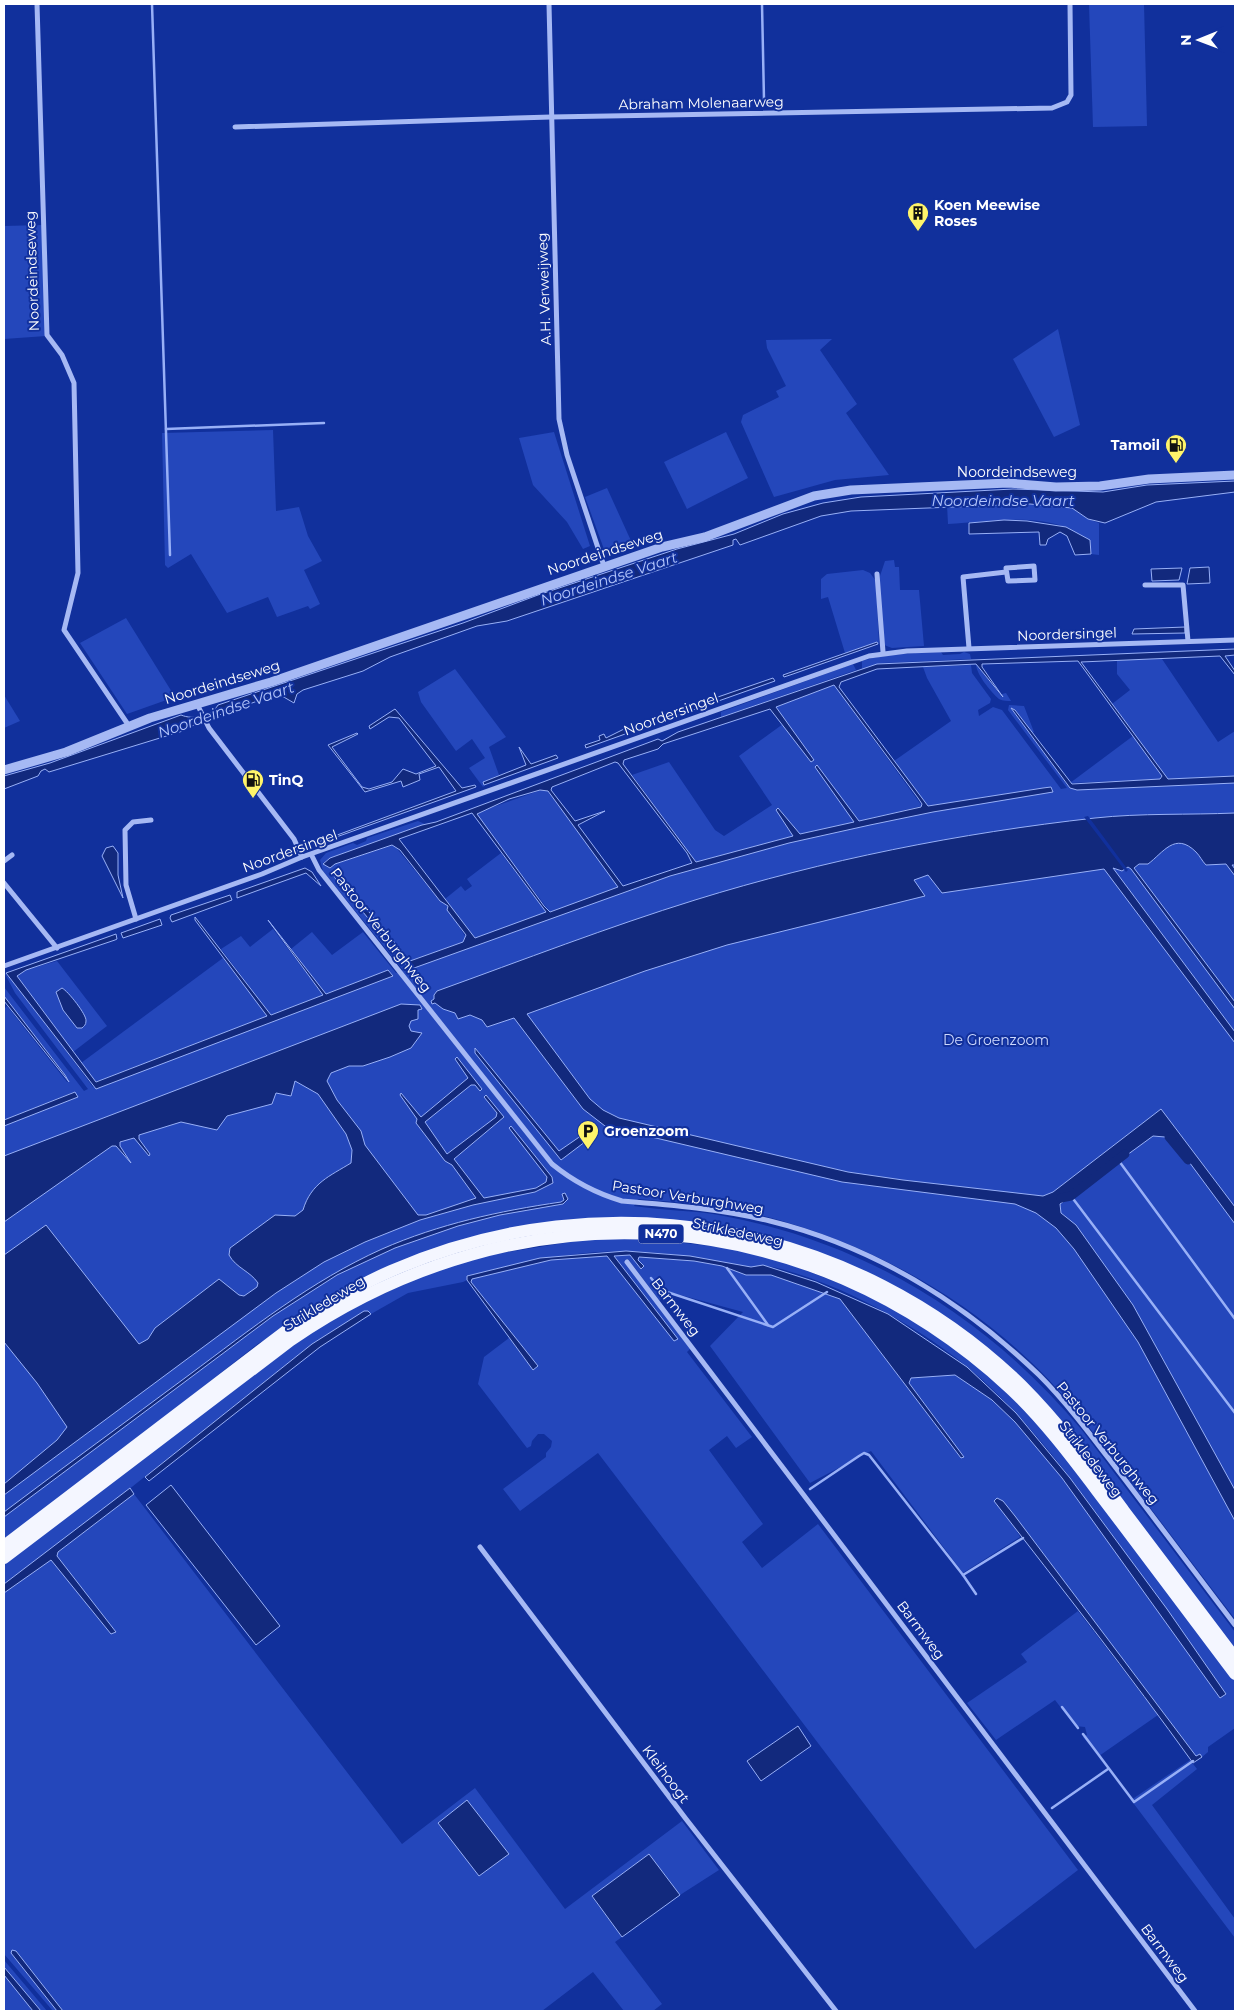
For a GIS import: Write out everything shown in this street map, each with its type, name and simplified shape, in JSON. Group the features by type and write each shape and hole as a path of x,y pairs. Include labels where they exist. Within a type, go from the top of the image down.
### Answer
{"main road":[{"name":"Strikledeweg","path":"4,1546 286,1331 320,1308 389,1272 438,1253 526,1230 579,1223 680,1225 766,1240 808,1254 891,1289 930,1312 967,1339 995,1362 1043,1407 1091,1467 1235,1658"},
{"name":"Strikledeweg","path":"4,1558 291,1340 323,1318 394,1281 442,1262 527,1241 578,1234 622,1232 677,1235 763,1250 808,1265 886,1299 959,1345 1013,1392 1056,1438 1235,1674"}],"street":[{"name":"Noordeindseweg","path":"38,4 47,335 62,355 74,383 78,573 64,630 127,723"},
{"name":"A.H. Verweijweg","path":"549,4 559,418 567,455 604,566"},
{"name":"Abraham Molenaarweg","path":"235,127 551,118 1052,108 1067,102 1071,95 1070,4"},
{"name":"Noordeindseweg","path":"4,770 66,752 127,723 322,664 414,630 662,546 704,537 751,521 780,507 832,492 1008,483 1056,487 1100,486 1150,479 1235,475"},
{"path":"1034,566 1034,580 1008,582 1006,572 1006,568 1034,566"},
{"path":"969,648 963,577 1006,572"},
{"path":"877,574 882,652"},
{"path":"1145,586 1183,585 1188,641"},
{"name":"Noordersingel","path":"4,966 262,874 302,857 312,856 845,663 882,652 1235,640"},
{"path":"197,703 205,722 294,839 302,857"},
{"path":"136,919 126,885 124,837 128,824 151,820"},
{"path":"4,861 12,855"},
{"name":"Pastoor Verburghweg","path":"312,856 319,870 552,1164 580,1185 622,1201 739,1214 772,1221 854,1248 899,1270 953,1304 1016,1354 1079,1419 1235,1625"},
{"path":"4,883 57,948"},
{"name":"Barmweg","path":"627,1262 1196,2011"},
{"name":"Kleihoogt","path":"480,1547 686,1819 836,2011"}],"green space":[{"path":"1089,4 1144,4 1147,126 1093,127"},
{"path":"42,225 46,336 4,339 4,226"},
{"path":"1058,329 1080,425 1054,437 1013,359"},
{"path":"832,339 820,350 857,404 846,413 889,475 835,480 774,497 741,422 743,415 779,397 776,391 786,386 767,348 766,340"},
{"path":"273,430 276,511 299,507 308,536 322,561 304,570 320,604 310,609 308,606 277,617 268,597 227,613 191,554 168,568 165,565 162,433"},
{"path":"554,432 590,546 583,549 567,522 533,485 519,438"},
{"path":"726,432 748,478 687,509 664,462"},
{"path":"607,488 632,543 605,552 585,497"},
{"path":"1030,504 1072,508 1088,519 1099,523 1099,555 1091,554 1090,540 1068,528 1051,523 1007,520 948,524 947,505"},
{"path":"894,560 895,567 899,567 900,590 919,590 924,646 892,648 884,645 879,579 885,561"},
{"path":"863,570 870,573 876,581 879,644 877,642 845,653 828,597 821,599 821,579 827,574"},
{"path":"126,618 175,697 127,714 80,643"},
{"path":"941,652 943,655 964,652 970,654 971,659 882,663 862,669 862,661 872,658"},
{"path":"1162,659 1218,742 1235,731 1235,776 1168,779 1112,704 1130,690 1117,674 1117,660"},
{"path":"853,664 856,670 721,717 721,712"},
{"path":"976,664 1002,697 1002,694 1006,693 1011,701 1001,700 996,696 981,678"},
{"name":"De Groenzoom","path":"971,665 972,673 991,699 990,703 978,710 979,716 993,707 1002,710 1061,789 1067,788 1008,710 1009,705 1024,706 1034,732 1032,733 1015,710 1067,785 1235,781 1235,1619 1083,1419 1049,1380 1018,1350 950,1298 874,1255 834,1238 793,1224 752,1213 695,1204 638,1199 634,1206 724,1216 777,1228 827,1245 875,1266 921,1291 965,1320 1006,1353 1045,1389 1081,1429 1235,1632 1235,1654 1026,1388 767,1239 464,1242 259,1343 4,1543 4,1122 76,1094 74,1092 4,1120 4,1009 7,1006 67,1082 69,1081 4,996 4,987 84,1091 88,1089 15,993 4,972 10,977 93,1087 392,974 388,970 326,994 291,949 312,932 332,955 363,932 396,973 403,970 323,871 320,860 326,853 353,843 357,845 366,841 367,838 418,821 427,825 422,825 330,858 323,863 329,866 394,845 440,901 445,903 466,938 463,942 410,961 338,875 335,876 410,968 650,879 807,836 1051,787 928,806 894,761 951,721 927,678 923,667"},
{"path":"455,669 506,737 489,747 499,775 483,782 485,785 483,787 469,768 485,758 472,739 456,751 421,702 418,692"},
{"path":"834,685 922,806 859,821 839,800 855,822 800,834 778,808 793,836 696,862 632,775 669,762 715,830 724,836 772,805 739,756 783,724 811,762 775,707"},
{"path":"4,695 20,721 4,728"},
{"path":"1133,736 1161,775 1160,779 1070,783"},
{"path":"541,790 548,791 619,886 617,889 550,912 477,816 479,812"},
{"path":"501,853 547,913 475,938 445,899 461,886 465,891 472,886 467,879"},
{"path":"273,929 323,995 271,1015 221,949 241,936 250,947"},
{"path":"223,958 267,1016 95,1082 81,1063"},
{"path":"57,961 107,1026 73,1052 17,976 26,970"},
{"path":"613,1235 755,1251 883,1300 972,1359 1041,1426 1235,1679 1235,1728 1208,1747 1208,1752 1202,1757 1200,1754 1196,1756 1003,1501 999,1499 1020,1537 963,1573 871,1451 810,1483 710,1346 743,1312 662,1290 660,1301 628,1259 624,1261 691,1348 687,1352 752,1437 736,1448 727,1436 709,1450 763,1524 742,1542 762,1568 818,1524 1078,1870 975,1949 598,1453 520,1511 503,1489 546,1457 552,1441 544,1434 538,1434 532,1441 531,1446 527,1448 478,1384 484,1357 509,1338 533,1370 538,1366 471,1282 471,1279 551,1260 607,1256 674,1341 614,1256 630,1255 642,1269 644,1266 638,1260 639,1257 694,1261 722,1266 746,1275 771,1275 840,1299 959,1456 940,1424 909,1383 911,1378 955,1375 992,1400 1015,1422 1062,1478 1220,1697 1226,1694 1078,1488 1044,1445 1007,1404 988,1385 942,1347 887,1313 829,1285 767,1266 749,1267 672,1254 623,1251 578,1254 511,1265 467,1276 467,1280 463,1282 408,1293 371,1314 368,1311 312,1344 94,1517 4,1584 4,1561 330,1318 458,1260"},
{"path":"134,1494 402,1844 475,1788 565,1909 682,1821 719,1870 680,1895 649,1854 592,1897 622,1937 615,1942 662,2004 653,2011 624,2011 593,1972 542,2011 63,2011 16,1951 11,1953 57,2011 53,2011 4,1954 4,1593 51,1560 111,1634 116,1632 57,1556 58,1552"},
{"path":"1078,1611 1158,1715 1099,1756 1083,1737 1087,1735 1085,1727 1075,1726 1055,1700 996,1740 967,1703 1027,1662 1021,1654"},
{"path":"1190,1760 1197,1769 1152,1805 1235,1919 1235,1938 1131,1800"},
{"path":"4,1960 47,2011 41,2011 4,1967"},
{"path":"4,1975 33,2011 4,2011"}],"water":[{"name":"Noordeindse Vaart","path":"1235,481 1235,492 1156,502 1105,523 1088,519 1072,508 1030,504 851,511 821,516 740,545 736,539 733,540 733,545 507,621 477,626 390,657 363,671 303,690 297,694 294,703 282,696 263,699 197,723 186,730 49,772 45,769 38,776 4,789 4,776 50,763 181,715 196,717 206,715 218,705 463,623 538,595 677,549 734,534 783,514 823,503 861,497 1013,489 1103,492 1147,485"},
{"path":"1004,520 1027,521 1066,527 1090,540 1091,554 1075,555 1067,536 1060,532 1048,539 1046,545 1040,545 1039,532 969,534 969,523"},
{"path":"1209,567 1210,583 1187,584 1190,568"},
{"path":"1182,568 1179,580 1152,581 1151,569"},
{"path":"1185,627 1185,633 1132,634 1134,629"},
{"path":"877,642 878,644 793,674 784,677 783,675"},
{"path":"1235,649 1235,655 1225,656 1235,671 1235,675 1220,656 1081,662 1168,779 1235,776 1235,783 1077,790 1070,788 1011,708 1015,710 1072,784 1160,779 1162,776 1078,661 982,664 982,667 1003,697 976,664 877,669 841,682 839,687 928,806 1051,787 1053,792 933,812 789,843 670,876 414,968 409,968 335,878 334,874 338,875 410,961 463,942 466,935 447,910 448,906 440,901 400,850 392,845 335,864 330,868 323,864 330,858 422,825 436,822 658,739 662,741 678,732 877,664","holes":["834,685 918,798 922,804 921,807 859,821 817,765 815,767 854,822 800,834 778,808 776,810 793,836 696,862 623,764 624,760 658,749 663,744 770,709 811,762 814,760 776,707","615,762 618,763 687,853 692,863 623,886 578,825 605,811 575,821 551,790 552,787","540,790 548,791 618,887 550,912 477,814 509,799","472,813 546,912 475,938 399,839"]},
{"path":"773,678 775,681 659,722 657,718"},
{"path":"395,709 462,788 475,785 476,787 314,845 456,791 439,767 419,774 420,780 403,787 401,781 365,792 328,745 358,734 332,747 362,787 369,789 392,782 403,769 416,774 436,766 399,718 389,717 370,729 369,726"},
{"path":"626,728 628,733 586,748 585,745 600,740 599,736 604,734 606,738"},
{"path":"519,747 531,764 556,755 558,758 484,785 483,782 526,765"},
{"path":"1235,813 1235,865 1232,865 1235,869 1235,876 1226,864 1206,865 1196,852 1182,843 1170,846 1148,864 1139,864 1134,868 1235,1002 1235,1009 1131,869 1128,867 1122,871 1113,868 1235,1032 1235,1043 1104,869 942,893 928,875 914,880 925,896 727,945 645,971 527,1014 590,1099 603,1110 619,1118 848,1172 1043,1196 1053,1192 1161,1109 1235,1207 1235,1224 1178,1147 1165,1137 1153,1136 1060,1204 1061,1213 1076,1225 1133,1305 1235,1490 1235,1521 1138,1342 1074,1249 1056,1228 1036,1213 1015,1204 842,1182 605,1126 583,1109 514,1018 487,1027 482,1020 470,1015 458,1019 455,1013 443,1009 435,1003 432,1004 431,1001 434,999 437,991 630,921 695,900 843,860 943,840 1044,824 1112,816"},
{"path":"113,846 118,853 118,875 123,898 102,856 106,848"},
{"path":"305,868 312,872 321,886 306,873 237,898 237,892"},
{"path":"230,895 232,900 172,922 170,918 171,915"},
{"path":"195,917 271,1015 323,995 268,920 326,994 388,970 393,976 96,1089 6,973 116,934 117,939 115,940 26,970 17,976 96,1082 267,1016 195,920"},
{"path":"160,919 162,925 123,938 121,933"},
{"path":"62,988 72,998 86,1018 85,1025 82,1028 77,1028 63,1010 56,992"},
{"path":"4,996 65,1075 69,1082 4,1001"},
{"path":"401,1004 420,1005 422,1009 418,1010 418,1019 411,1021 409,1026 411,1031 422,1033 411,1048 363,1066 349,1066 331,1073 327,1081 337,1100 361,1131 365,1145 418,1215 426,1215 476,1198 452,1165 445,1161 416,1123 417,1119 400,1095 401,1093 421,1117 468,1078 455,1059 457,1057 482,1089 480,1091 475,1085 471,1085 425,1122 447,1154 496,1117 497,1113 484,1097 486,1095 504,1117 454,1159 484,1198 536,1188 546,1182 547,1177 509,1128 511,1126 552,1177 553,1183 535,1192 473,1205 420,1220 365,1242 324,1262 276,1293 4,1495 4,1484 57,1440 67,1427 37,1383 4,1342 4,1255 46,1225 139,1344 148,1339 155,1328 219,1279 239,1295 244,1296 257,1287 258,1283 255,1279 229,1255 230,1248 275,1215 295,1216 303,1210 311,1193 322,1181 351,1163 352,1150 346,1134 318,1094 295,1081 291,1096 276,1093 272,1104 227,1116 217,1130 181,1122 139,1135 139,1139 150,1154 149,1156 134,1138 120,1142 120,1146 131,1163 116,1146 112,1146 4,1222 4,1156"},
{"path":"475,1048 559,1151 588,1131 593,1131 594,1135 561,1160 475,1053"},
{"path":"75,1092 78,1097 4,1126 4,1120"},
{"path":"565,1193 568,1199 563,1204 500,1215 458,1226 395,1248 337,1275 273,1316 4,1517 4,1512 235,1340 331,1276 382,1249 425,1232 492,1214 561,1202 564,1200 562,1194"},
{"path":"626,1251 690,1256 751,1267 763,1265 816,1282 888,1314 967,1367 1016,1413 1070,1478 1167,1609 1226,1694 1220,1698 1062,1478 1015,1422 992,1400 955,1375 911,1378 909,1383 964,1457 961,1458 840,1299 771,1275 746,1275 722,1266 694,1261 639,1257 638,1260 644,1266 641,1269 630,1255 614,1256 678,1339 674,1341 607,1256 551,1260 472,1279 471,1282 538,1366 533,1370 467,1280 467,1276 540,1258"},
{"path":"364,1311 368,1311 371,1314 320,1347 149,1481 145,1477 312,1344"},
{"path":"171,1485 280,1626 256,1645 146,1505"},
{"path":"130,1488 134,1494 58,1552 57,1556 116,1632 111,1634 51,1560 4,1593 4,1584"},
{"path":"997,1498 1003,1501 1015,1516 1196,1756 1200,1754 1202,1757 1193,1763 1119,1663 994,1501"},
{"path":"798,1726 811,1746 761,1781 747,1761"},
{"path":"467,1800 509,1854 479,1876 438,1823"},
{"path":"649,1854 680,1895 622,1937 592,1896"},
{"path":"12,1950 16,1951 63,2011 57,2011 11,1953"},
{"path":"4,1967 41,2011 33,2011 4,1975"}],"pier":[{"path":"1088,816 1128,870 1126,872 1084,817"}],"waterway":[{"path":"152,4 170,555"},
{"path":"762,4 764,100"},
{"path":"166,429 324,423"},
{"path":"1169,1137 1188,1160"},
{"path":"1061,1198 1071,1196 1125,1154"},
{"path":"1119,1161 1235,1319"},
{"path":"1071,1196 1235,1413"},
{"path":"727,1268 768,1325"},
{"path":"651,1278 661,1290 773,1327 827,1292"},
{"path":"810,1489 864,1453 869,1455 963,1575"},
{"path":"976,1594 963,1575 1023,1538"},
{"path":"1062,1707 1078,1728"},
{"path":"1083,1734 1134,1802 1193,1761"},
{"path":"1052,1808 1108,1769"}],"place":[{"name":"Koen Meewise Roses","path":"918,232"},
{"name":"Tamoil","path":"1176,464"},
{"name":"TinQ","path":"253,799"},
{"name":"Groenzoom","path":"588,1150"}]}
